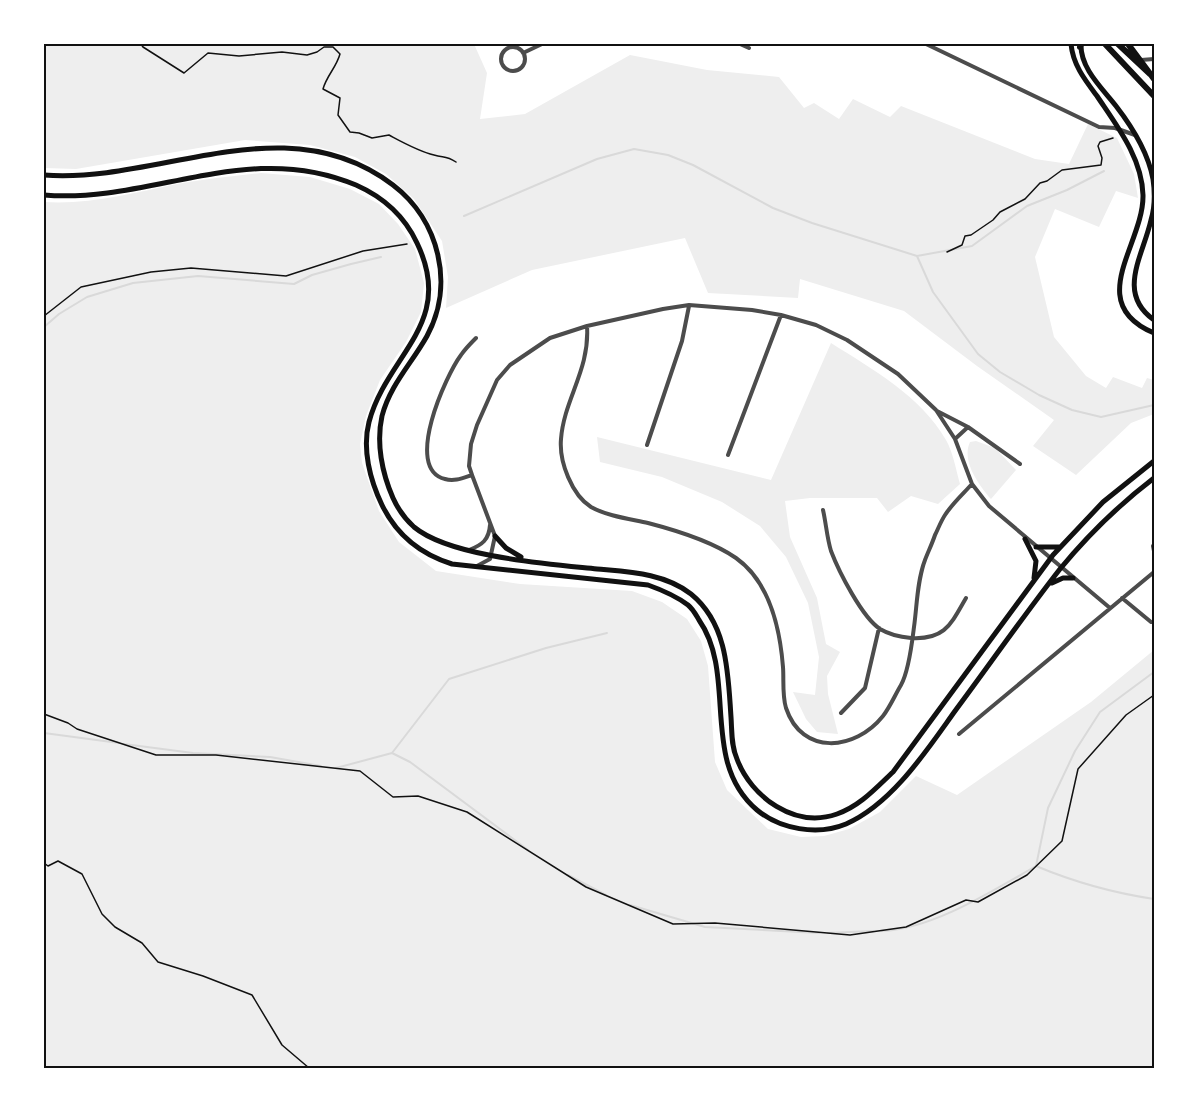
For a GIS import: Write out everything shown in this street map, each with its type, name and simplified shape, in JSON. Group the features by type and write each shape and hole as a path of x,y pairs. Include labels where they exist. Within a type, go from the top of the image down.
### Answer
{"main road":[{"path":"1071,44 1072,56 1079,70 1119,129 1130,148 1140,174 1143,196 1139,219 1122,266 1120,297 1128,315 1135,322 1155,333"},
{"path":"1105,44 1155,96"},
{"path":"1118,44 1152,76"},
{"path":"1128,44 1152,76"},
{"path":"1081,45 1088,69 1136,135 1147,158 1154,194 1152,220 1135,274 1134,291 1140,307 1155,320"},
{"path":"44,175 99,174 220,152 278,148 318,153 348,161 377,175 400,191 418,212 434,240 440,262 441,286 435,319 424,341 398,380 382,416 380,446 382,464 394,499 407,520 427,536 468,550 525,560 646,574 689,592 715,622 721,640 729,680 733,744 737,760 748,780 766,801 791,814 813,818 835,815 867,797 893,772 1060,547 1103,502 1155,461"},
{"path":"44,195 101,194 222,171 278,168 315,172 344,181 371,193 392,208 408,226 422,252 428,271 428,292 426,313 420,328 403,359 386,383 369,422 366,444 369,467 390,522 407,541 438,560 475,567 648,585 667,592 690,607 705,628 715,652 723,740 728,765 735,783 748,802 763,815 774,822 796,829 824,829 846,825 892,792 930,745 1061,568 1112,513 1155,478"},
{"path":"495,536 506,548 525,560"},
{"path":"1025,539 1036,561 1033,582"},
{"path":"1036,548 1060,547"},
{"path":"1048,586 1063,578 1073,578"}],"street":[{"path":"523,53 542,44"},
{"path":"740,44 749,48"},
{"path":"926,44 1099,127 1119,129 1136,135"},
{"path":"517,48 523,53 523,64 519,69 508,70 503,65 502,55 506,49 517,48"},
{"path":"1142,60 1155,58"},
{"path":"475,567 485,563 492,555 495,536 469,466 471,444 487,399 497,380 510,365 550,338 587,326 689,305 752,310 816,325 847,340 898,374 936,410 955,439 972,484 988,507 1110,608"},
{"path":"647,445 682,340 689,305"},
{"path":"728,455 781,315"},
{"path":"587,326 588,342 583,368 562,430 560,443 571,486 593,508 658,526 712,545 737,559 752,575 768,600 779,633 786,708 798,729 815,741 831,744 846,742 862,734 882,717 903,681 913,638 924,562 944,515 972,484"},
{"path":"472,476 448,480 437,476 430,467 428,446 435,408 461,355 476,338"},
{"path":"936,410 968,427 1020,464"},
{"path":"955,439 968,427"},
{"path":"823,510 831,550 855,599 879,628 894,636 927,638 938,636 950,625 966,598"},
{"path":"468,550 479,546 488,537 490,524"},
{"path":"1153,546 1155,551"},
{"path":"959,734 1155,572"},
{"path":"1122,598 1151,622"},
{"path":"841,713 865,688 879,628"}],"path":[{"path":"141,44 184,73 208,53 239,56 282,52 307,55 324,47 333,47 340,54 337,66 327,76 323,89 340,98 338,115 350,132 372,138 389,135 409,146 437,157 447,156 456,162"},
{"path":"947,252 962,245 965,236 971,235 993,220 1000,212 1026,199 1040,183 1059,174 1062,170 1101,165 1098,146 1100,142 1113,138"},
{"path":"44,316 81,287 151,272 191,268 286,276 363,251 406,244"},
{"path":"44,714 77,729 156,755 216,755 360,771 393,797 418,796 466,812 586,887 673,924 715,923 850,934 906,927 966,900 978,902 1027,875 1062,841 1078,770 1126,715 1155,695"},
{"path":"44,863 48,867 58,861 82,874 102,914 116,927 142,943 158,962 252,995 282,1045 309,1068"}],"shaded area":[{"path":"44,44 474,44 487,73 480,119 525,114 630,55 707,70 779,77 804,108 814,103 839,119 853,99 890,117 901,106 1035,159 1069,164 1088,124 1117,138 1134,174 1138,198 1116,191 1099,227 1055,209 1035,257 1054,337 1086,376 1106,388 1113,377 1142,388 1147,378 1154,380 1154,414 1131,423 1076,475 1033,446 1054,420 904,311 800,279 798,298 708,293 685,238 532,270 446,308 448,277 442,241 414,199 386,174 355,157 310,145 245,140 76,169 44,168"},
{"path":"261,173 310,177 350,189 379,204 398,224 415,249 424,283 421,312 406,342 380,380 366,416 360,444 362,463 379,511 399,542 436,571 520,584 632,591 662,602 687,619 701,641 708,666 715,762 727,790 768,829 801,837 824,836 849,829 880,812 916,776 957,795 1091,702 1154,650 1154,1068 44,1068 44,202 94,200 188,182"},
{"path":"831,343 894,385 936,424 948,445 960,484 938,504 911,496 888,512 877,498 810,498 785,501 790,537 817,598 826,644 840,652 827,676 828,694 838,734 817,732 806,719 793,692 815,695 819,657 808,603 786,557 760,526 722,502 662,477 600,462 597,437 771,480"},
{"path":"976,441 995,448 1016,470 991,499 981,487 970,465 968,449 970,442"}],"waterway":[{"path":"464,216 597,159 634,149 668,155 693,165 773,208 812,223 917,256 972,246 1027,206 1067,190 1104,171"},
{"path":"917,256 933,292 978,354 1000,372 1039,395 1072,410 1101,417 1154,405"},
{"path":"44,327 59,314 87,297 133,283 198,276 294,284 312,275 381,257"},
{"path":"392,753 449,679 546,648 607,633"},
{"path":"882,931 901,929 942,916 1036,866 1048,808 1075,751 1100,712 1154,672"},
{"path":"44,733 119,743"},
{"path":"124,744 193,753 270,757 321,766"},
{"path":"336,768 392,753 410,762 528,850"},
{"path":"1036,866 1094,886 1154,899"},
{"path":"568,875 606,895"},
{"path":"630,905 705,927 819,933"},
{"path":"828,933 873,931"}]}
